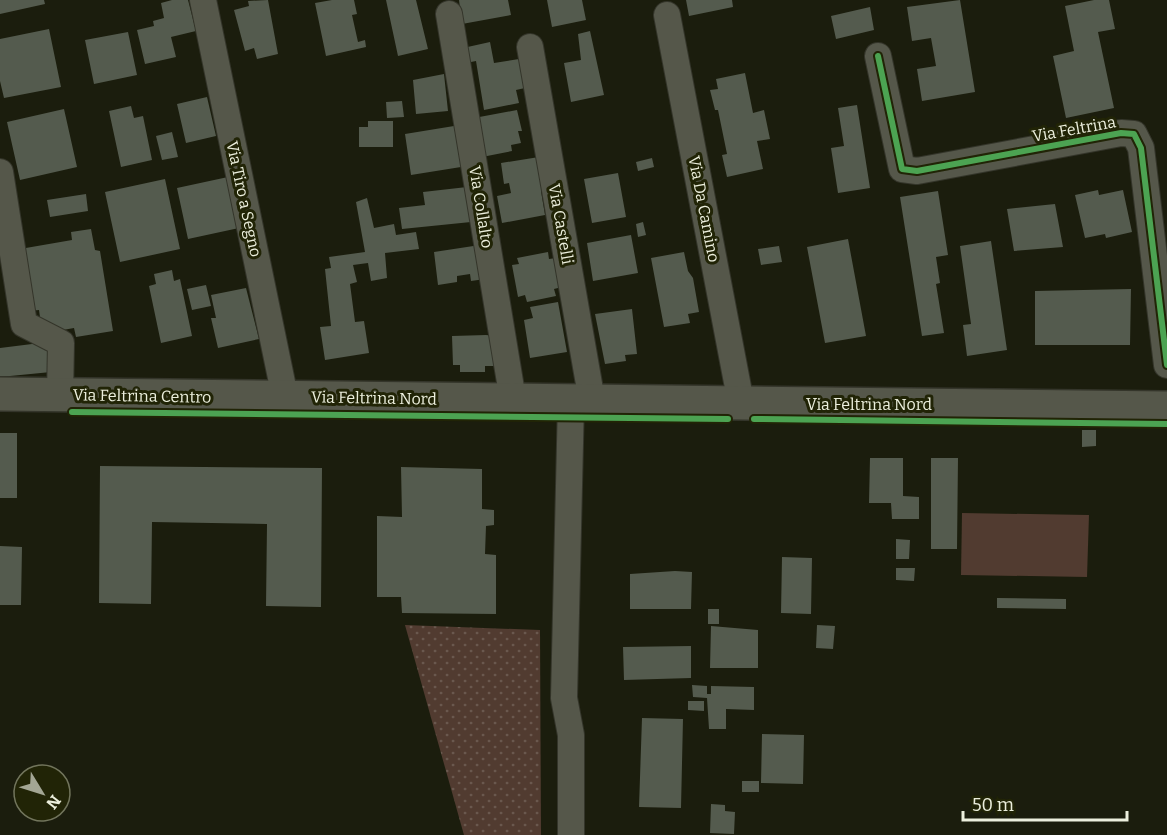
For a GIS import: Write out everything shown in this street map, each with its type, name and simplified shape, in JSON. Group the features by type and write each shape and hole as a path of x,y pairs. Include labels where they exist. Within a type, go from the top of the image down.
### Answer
{"main road":[{"name":"Via Feltrina Centro","path":"0,394 285,397"},
{"name":"Via Feltrina Nord","path":"285,397 1167,408"}],"street":[{"name":"Via Tiro a Segno","path":"203,0 285,397"},
{"name":"Via Collalto","path":"449,15 513,400"},
{"name":"Via Da Camino","path":"667,15 741,403"},
{"name":"Via Castelli","path":"530,47 581,401"},
{"name":"Via Feltrina","path":"878,56 902,169 917,171 1121,133 1134,134 1141,148 1167,364"},
{"path":"0,172 24,324 61,343 60,395"},
{"path":"571,835 571,735 564,698 581,401"}],"shaded area":[{"path":"962,513 1089,515 1087,577 961,575"},
{"path":"405,625 540,630 541,835 464,835"}],"building":[{"path":"0,0 44,0 45,4 0,14"},
{"path":"188,0 196,31 171,37 176,57 145,64 137,30 154,26 153,21 164,18 161,3"},
{"path":"268,0 278,54 257,59 254,48 245,51 234,10 249,6 248,1"},
{"path":"354,0 357,14 352,15 358,42 365,40 366,47 326,56 315,3"},
{"path":"386,0 416,0 428,49 398,56"},
{"path":"459,0 508,0 511,15 462,24"},
{"path":"547,0 582,0 586,20 552,27"},
{"path":"686,0 732,0 733,7 689,16"},
{"path":"960,0 975,92 922,101 917,69 936,66 931,38 912,41 907,7"},
{"path":"1094,0 1109,0 1115,29 1098,32 1114,108 1066,118 1053,56 1074,51 1065,6"},
{"path":"870,7 874,30 836,39 831,16"},
{"path":"49,29 61,87 4,98 0,81 0,39"},
{"path":"590,31 604,95 571,102 564,63 581,60 578,34"},
{"path":"128,32 137,75 94,84 85,40"},
{"path":"490,42 494,63 519,59 525,88 516,90 519,103 484,110 476,61 466,63 463,48"},
{"path":"745,73 753,113 764,110 770,139 757,141 763,169 727,177 722,155 727,154 718,110 715,110 710,90 718,89 716,79"},
{"path":"444,74 448,111 416,114 413,80"},
{"path":"207,97 216,136 186,143 177,104"},
{"path":"402,101 404,117 387,118 386,102"},
{"path":"857,105 870,188 838,193 831,148 844,146 838,108"},
{"path":"131,106 134,118 143,116 152,160 121,167 109,111"},
{"path":"64,109 77,167 20,180 7,122"},
{"path":"517,110 522,131 518,131 521,143 511,145 512,151 482,157 474,118"},
{"path":"368,121 393,121 393,147 359,147 359,127 368,127"},
{"path":"454,126 461,167 411,175 405,134"},
{"path":"172,132 178,157 162,160 156,136"},
{"path":"539,157 545,190 541,191 545,215 502,223 497,196 511,193 509,183 504,184 501,163"},
{"path":"652,158 654,167 638,171 636,162"},
{"path":"618,173 626,217 592,223 584,179"},
{"path":"228,177 239,228 188,239 177,188"},
{"path":"165,179 180,249 120,262 105,192"},
{"path":"467,187 471,222 402,229 399,208 425,205 423,192"},
{"path":"1098,190 1099,195 1123,190 1132,232 1106,238 1105,234 1085,238 1075,195"},
{"path":"938,191 948,255 936,257 940,283 936,284 944,333 922,336 900,197"},
{"path":"86,194 88,211 50,217 47,200"},
{"path":"367,198 374,228 394,224 396,235 416,232 419,249 385,253 387,278 371,281 368,263 353,265 357,282 350,284 355,322 364,321 369,353 325,360 320,327 331,326 325,269 331,268 329,257 365,252 356,202"},
{"path":"1055,204 1063,247 1014,251 1007,209"},
{"path":"643,222 646,235 638,237 636,224"},
{"path":"91,229 95,250 100,251 113,331 76,337 74,328 52,332 50,323 41,325 39,310 30,311 20,249 72,240 71,232"},
{"path":"631,235 638,273 593,281 587,243"},
{"path":"848,239 866,336 825,343 807,247"},
{"path":"991,241 1007,350 967,356 963,325 971,324 960,246"},
{"path":"480,245 485,279 471,281 470,274 457,276 457,282 438,285 434,252"},
{"path":"779,246 782,262 761,265 758,249"},
{"path":"548,252 549,259 556,258 562,287 554,289 556,296 527,302 525,295 518,297 512,265 519,264 517,258"},
{"path":"684,252 688,271 693,278 699,312 688,314 690,323 664,327 651,258"},
{"path":"172,270 174,281 180,279 192,336 161,343 149,286 156,284 154,274"},
{"path":"206,285 211,306 192,310 187,289"},
{"path":"246,288 259,339 218,348 211,318 216,318 211,295"},
{"path":"1131,289 1130,345 1035,345 1035,291"},
{"path":"558,302 567,352 530,358 524,320 533,318 530,307"},
{"path":"632,309 637,354 625,355 626,361 605,364 595,314"},
{"path":"452,336 503,337 504,366 485,366 485,372 460,372 460,365 453,365"},
{"path":"48,342 51,372 0,377 0,348"},
{"path":"1082,430 1096,430 1096,446 1082,447"},
{"path":"0,433 17,433 17,498 0,498"},
{"path":"870,458 903,458 903,496 919,497 919,519 892,519 891,503 869,503"},
{"path":"931,458 958,458 957,549 931,549"},
{"path":"100,466 322,468 321,607 266,606 267,524 152,522 151,604 99,603"},
{"path":"401,467 482,469 482,509 494,510 494,525 486,526 485,554 496,555 496,614 402,613 401,597 377,597 377,516 402,517"},
{"path":"896,539 910,540 909,559 896,559"},
{"path":"0,546 22,547 21,605 0,605"},
{"path":"782,557 812,558 811,614 781,613"},
{"path":"896,568 915,568 914,581 896,580"},
{"path":"692,572 691,609 630,609 630,574"},
{"path":"997,598 1066,599 1066,609 997,608"},
{"path":"708,609 719,609 719,624 708,624"},
{"path":"817,625 835,626 833,649 816,648"},
{"path":"711,626 758,630 758,668 710,668"},
{"path":"691,646 691,678 624,680 623,647"},
{"path":"692,685 707,686 707,694 711,694 711,686 754,687 754,710 726,709 726,729 709,729 707,698 693,697"},
{"path":"688,701 704,701 704,711 688,710"},
{"path":"642,718 683,719 681,808 639,807"},
{"path":"762,734 804,735 803,784 761,783"},
{"path":"742,781 759,781 759,792 742,792"},
{"path":"711,804 725,805 725,811 735,812 734,834 710,833"}],"cycle path":[{"path":"878,56 902,169 917,171 1121,133 1134,134 1141,148 1167,365"},
{"path":"72,412 728,419"},
{"path":"754,419 1167,424"}]}
